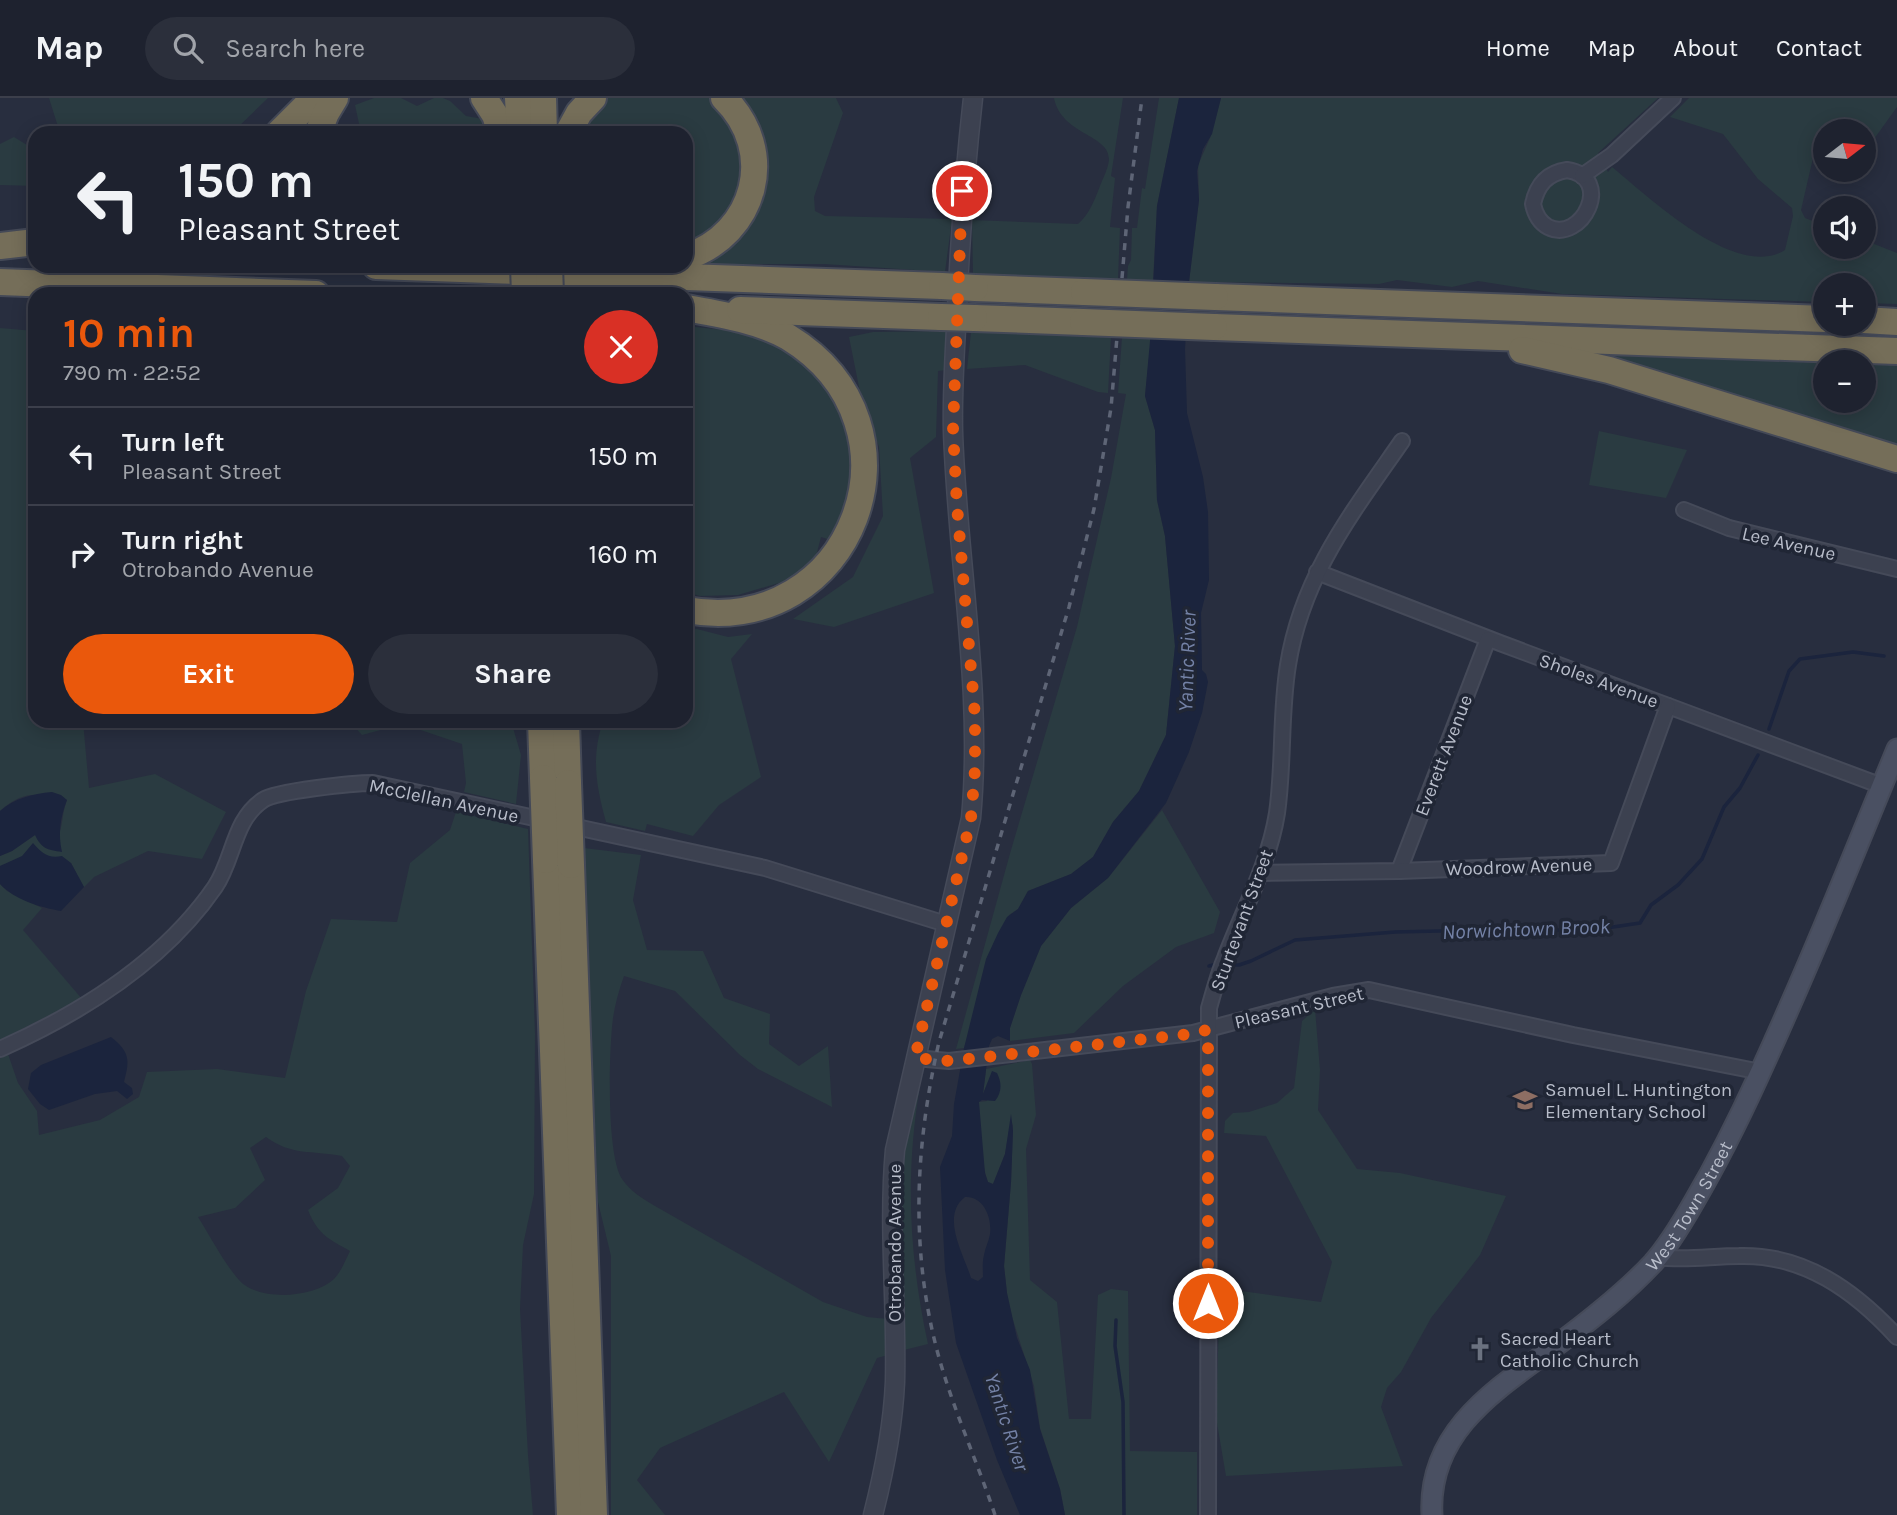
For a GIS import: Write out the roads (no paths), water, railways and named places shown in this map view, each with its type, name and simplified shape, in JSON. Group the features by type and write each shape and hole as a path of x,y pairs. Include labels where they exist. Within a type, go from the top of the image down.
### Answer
{"highway":[{"path":"286,126 314,98"},
{"path":"321,126 335,98"},
{"path":"484,98 499,126"},
{"path":"518,98 520,126"},
{"path":"543,98 544,126"},
{"path":"572,126 579,113 593,98"},
{"path":"693,254 711,247 730,230 746,205 753,184 754,163 748,134 740,118 724,98"},
{"path":"0,246 28,243"},
{"path":"0,252 28,253"},
{"path":"583,273 1813,319"},
{"path":"0,283 28,289"},
{"path":"0,283 115,287"},
{"path":"693,308 1897,351"},
{"path":"693,309 773,330 797,343 816,358 835,379 853,411 861,436 865,467 860,506 851,527 834,555 806,584 775,603 747,611 712,614 693,612"},
{"path":"1876,320 1897,321"},
{"path":"1453,335 1475,345 1539,353 1601,368 1897,459"},
{"path":"528,728 551,778"},
{"path":"542,728 551,778 558,862 594,1515"},
{"path":"551,778 564,728"},
{"path":"558,862 570,1515"}],"main road":[{"name":"West Town Street","path":"1433,1515 1434,1485 1439,1461 1463,1423 1498,1389 1625,1291 1658,1257 1676,1231 1712,1171 1761,1072 1821,936 1897,749"}],"street":[{"name":"Otrobando Avenue","path":"873,1515 884,1472 895,1383 891,1198 895,1150 971,818 975,769 975,716 953,430 962,191 972,98"},
{"path":"1582,176 1612,155 1673,98"},
{"path":"1557,172 1576,172 1582,176 1590,186 1591,194 1587,212 1582,219 1565,229 1557,230 1544,224 1535,212 1533,204 1542,181 1557,172"},
{"name":"Sturtevant Street","path":"1208,1515 1209,1008 1222,965 1261,873 1277,814 1288,666 1300,610 1317,572 1350,516 1402,441"},
{"name":"Lee Avenue","path":"1684,510 1729,528 1897,569"},
{"name":"Sholes Avenue","path":"1317,572 1882,786"},
{"name":"Everett Avenue","path":"1399,872 1488,639"},
{"name":"Woodrow Avenue","path":"1261,873 1399,872 1611,863 1668,706"},
{"name":"McClellan Avenue","path":"0,1049 93,999 132,972 177,933 198,912 220,881 234,841 249,810 266,797 350,783 373,783 765,868 946,924"},
{"name":"Pleasant Street","path":"915,1058 941,1062 1182,1035 1333,996 1369,990 1573,1035 1761,1072"},
{"path":"1658,1257 1767,1256 1798,1264 1842,1286 1897,1338"}],"water":[{"name":"Yantic River","path":"1179,98 1221,98 1212,134 1203,149 1197,171 1199,200 1189,282 1185,349 1187,413 1203,477 1208,512 1209,580 1201,613 1202,670 1208,682 1202,713 1189,752 1166,803 1108,878 1071,908 1041,946 1010,1028 1010,1041 998,1036 992,1039 989,1046 983,1094 992,1071 997,1073 1000,1080 999,1094 995,1101 979,1102 985,1173 988,1182 993,1184 1005,1154 1011,1114 1011,1182 1004,1266 1007,1293 1017,1338 1030,1370 1040,1429 1060,1489 1065,1515 1020,1515 997,1460 956,1343 945,1270 940,1167 952,1136 954,1104 964,1048 986,959 998,933 1007,917 1018,909 1028,891 1071,874 1093,857 1113,822 1139,791 1166,735 1175,646 1165,536 1157,500 1155,430 1145,396 1157,206","holes":["965,1197 982,1204 988,1215 990,1228 983,1258 983,1277 978,1281 971,1278 954,1225 954,1214 958,1205"]},
{"path":"52,792 67,800 60,826 62,852 45,848 35,835 0,856 0,811 24,797"},
{"path":"33,843 46,854 53,857 62,856 71,863 84,887 61,911 28,902 0,884 0,866 22,856"},
{"path":"111,1037 122,1047 127,1057 124,1082 132,1088 133,1094 127,1099 117,1091 95,1094 49,1110 40,1104 28,1089 31,1073 41,1065"}],"waterway":[{"name":"Norwichtown Brook","path":"1769,729 1789,671 1800,659 1853,652 1884,656"},
{"name":"Norwichtown Brook","path":"1224,965 1239,965 1251,961 1295,940 1395,932 1527,929 1586,931 1640,923 1651,905 1678,885 1702,859 1724,807 1740,788 1758,755"},
{"name":"Norwichtown Brook","path":"1209,966 1217,964"},
{"name":"Norwichtown Brook","path":"1116,1320 1115,1346 1123,1402 1124,1515"}],"railway":[{"path":"995,1515 951,1395 929,1315 923,1276 919,1198 925,1120 939,1042 1069,607 1094,509 1111,408 1128,207 1142,98"}],"place":[{"name":"Samuel L. Huntington Elementary School","path":"1525,1100"},
{"name":"Sacred Heart Catholic Church","path":"1480,1349"}]}
